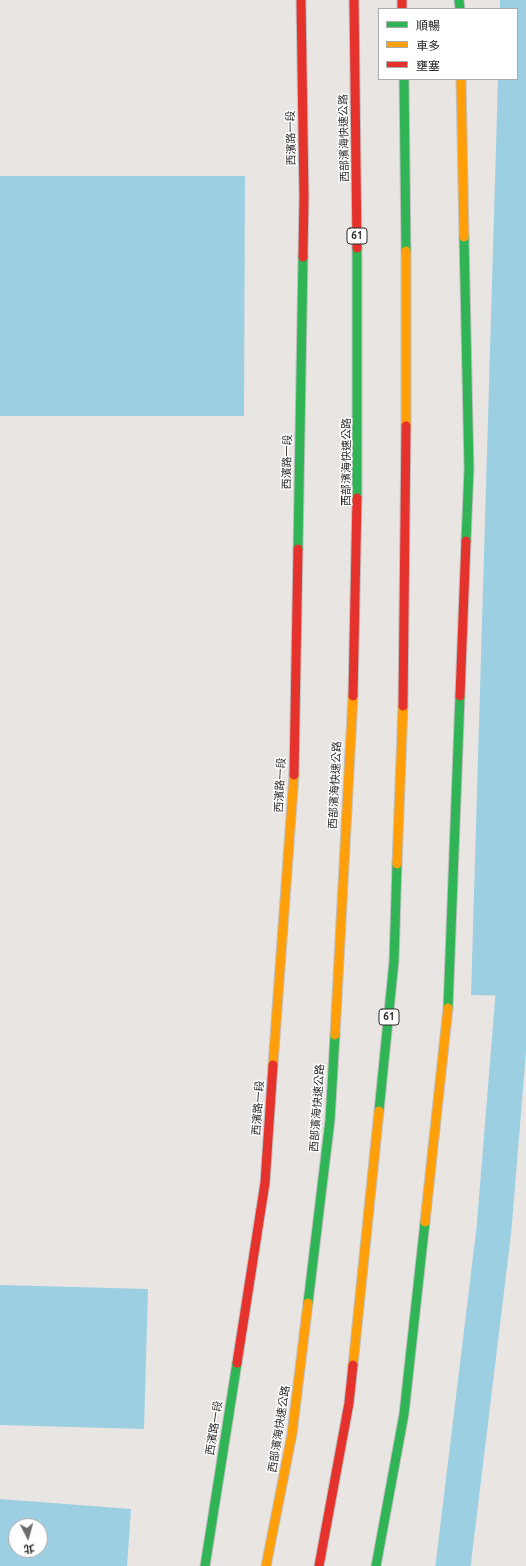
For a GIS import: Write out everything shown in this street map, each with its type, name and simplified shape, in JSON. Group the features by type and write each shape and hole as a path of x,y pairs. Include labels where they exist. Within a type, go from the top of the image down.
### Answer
{"main road":[{"name":"西濱路一段","path":"204,1566 265,1183 294,771 304,197 301,0"},
{"name":"西部濱海快速公路","path":"266,1566 292,1434 330,1120 353,690 358,471 357,195 354,0"},
{"name":"61","path":"319,1566 349,1403 394,961 403,700 406,463 404,80"},
{"path":"376,1566 404,1414 449,999 469,469 461,80"}],"water":[{"path":"500,0 526,0 526,996 471,995 498,80 518,80 518,8 500,8"},
{"path":"0,176 245,176 244,416 0,416"},
{"path":"0,1285 148,1289 144,1429 0,1425"},
{"path":"0,1499 131,1509 127,1566 0,1566"}],"waterway":[{"path":"453,1566 494,1229 513,995"}],"traffic: fast":[{"path":"459,0 460,8"},
{"path":"404,80 406,251"},
{"path":"464,237 469,469 466,541"},
{"path":"357,248 357,498"},
{"path":"298,549 303,257"},
{"path":"448,1008 460,696"},
{"path":"379,1111 394,961 397,864"},
{"path":"308,1303 330,1120 335,1035"},
{"path":"376,1566 404,1414 425,1222"},
{"path":"205,1566 237,1363"}],"traffic: slow":[{"path":"461,80 464,237"},
{"path":"406,251 406,426"},
{"path":"335,1035 353,696"},
{"path":"397,864 403,706"},
{"path":"273,1065 294,775"},
{"path":"425,1222 448,1008"},
{"path":"353,1365 379,1111"},
{"path":"266,1566 292,1434 308,1303"}],"traffic: jam":[{"path":"301,0 304,197 303,257"},
{"path":"354,0 357,248"},
{"path":"402,0 402,8"},
{"path":"403,706 406,426"},
{"path":"353,696 357,498"},
{"path":"460,696 466,541"},
{"path":"294,775 298,549"},
{"path":"237,1363 265,1183 273,1065"},
{"path":"319,1566 349,1403 353,1365"}]}
